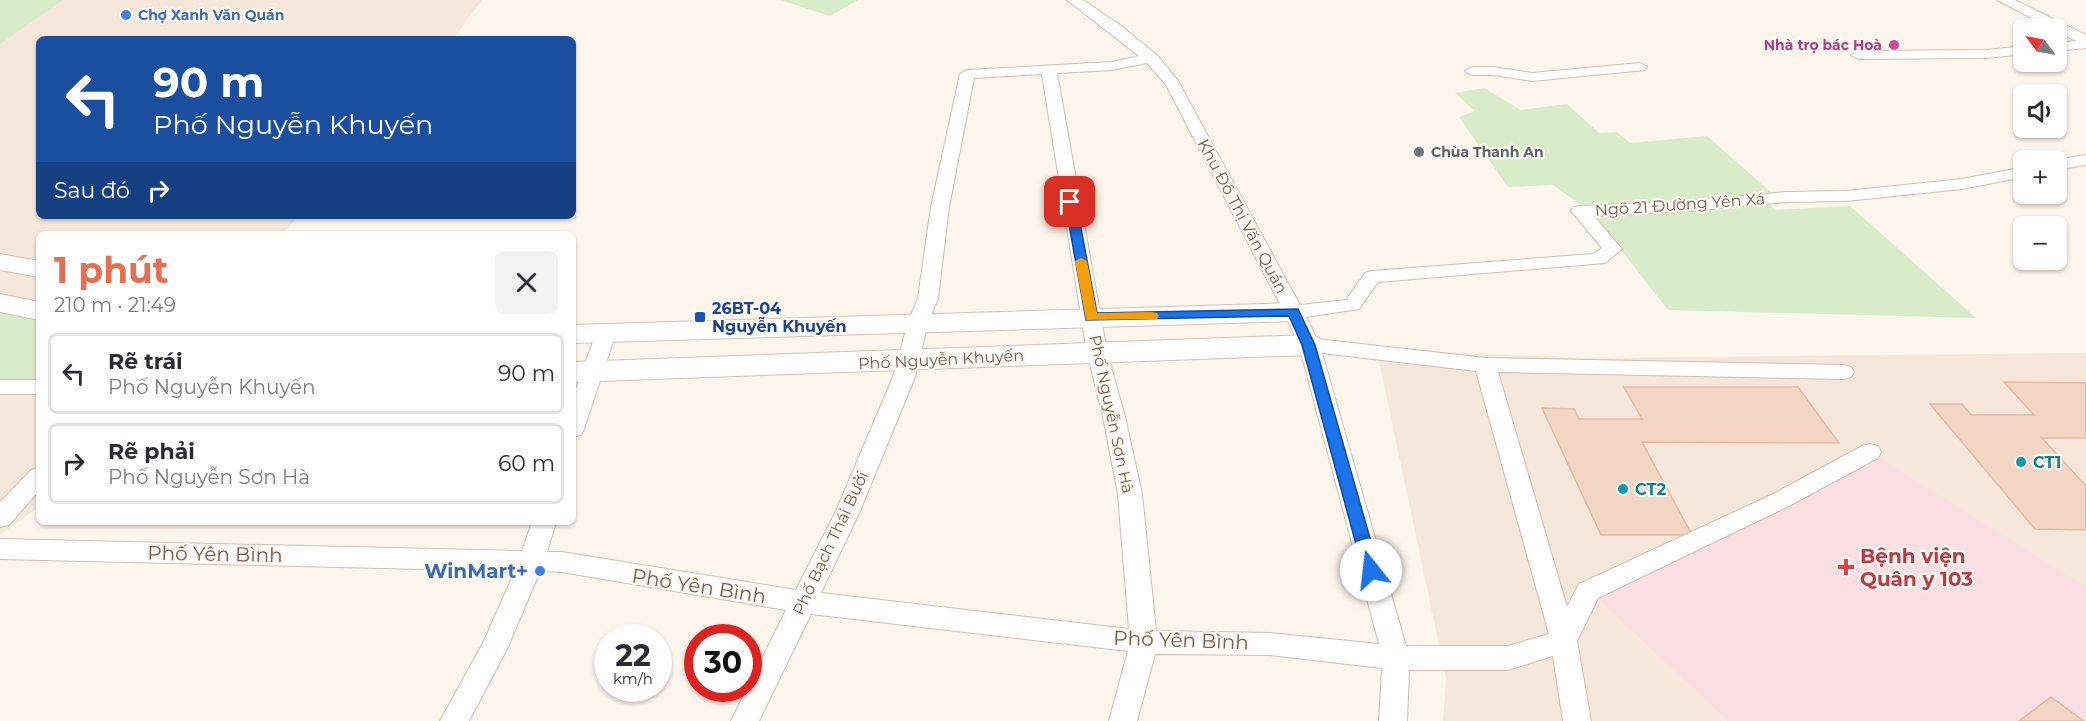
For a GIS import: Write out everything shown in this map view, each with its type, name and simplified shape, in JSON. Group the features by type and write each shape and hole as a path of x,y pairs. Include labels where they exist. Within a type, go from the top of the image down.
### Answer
{"street":[{"name":"Khu Đô Thị Văn Quán","path":"1074,0 1104,19 1152,58 1173,84 1294,312 1309,345 1396,658 1393,721"},
{"path":"2004,0 2086,42"},
{"path":"2067,45 2086,42"},
{"path":"1858,55 1987,54 2013,51"},
{"path":"1049,71 1112,66 1152,58"},
{"path":"1472,71 1493,71 1532,77 1640,67"},
{"name":"Phố Nguyễn Sơn Hà","path":"1049,71 1097,352 1114,417 1130,494 1144,642 1124,721"},
{"name":"Phố Bạch Thái Bưởi","path":"745,721 848,511 909,362 918,323 928,298 940,207 967,74 1049,71"},
{"path":"2067,163 2086,160"},
{"name":"Ngõ 21 Đường Yên Xá","path":"1294,312 1352,305 1372,277 1598,259 1613,249 1580,211 1691,206 1786,197 1846,196 1962,184 2013,174"},
{"path":"0,262 36,268"},
{"path":"0,303 36,310"},
{"path":"576,334 1294,312"},
{"path":"576,413 584,371 606,333"},
{"path":"1309,345 1485,365 1843,372"},
{"name":"Phố Nguyễn Khuyến","path":"584,371 909,362 1097,352 1309,345"},
{"path":"1485,365 1564,641 1577,721"},
{"path":"0,387 36,387"},
{"path":"1564,641 1588,591 1779,501 1870,452"},
{"path":"0,518 36,479"},
{"path":"454,721 505,628 532,562 543,525"},
{"name":"Phố Yên Bình","path":"0,549 562,562 643,578 802,602 1144,642 1269,644 1396,658 1508,658 1564,641"}],"shaded area":[{"path":"0,0 482,0 455,36 36,36 36,219 296,219 286,231 36,231 36,509 0,535"},
{"path":"1376,347 1585,358 2086,353 2086,587 1588,591 1727,721 1443,721 1446,678"},
{"name":"Bệnh viện Quân y 103","path":"1870,452 2086,587 2086,721 1727,721 1588,591"}],"green space":[{"path":"0,0 63,0 0,44"},
{"path":"780,0 858,0 830,16"},
{"path":"1484,88 1521,110 1567,104 1599,133 1617,132 1630,143 1707,136 1774,195 1667,203 1581,205 1553,185 1508,187 1459,117 1475,111 1455,93"},
{"path":"1768,202 1775,210 1850,206 1976,318 1668,310 1594,215 1733,209"},
{"path":"0,306 36,313 36,386 0,387"}],"building":[{"name":"CT1","path":"2004,382 2086,383 2086,438 2042,438 2086,486 2086,530 2035,529 1930,404 1962,404 1971,415 2034,415"},
{"name":"CT2","path":"1624,387 1798,387 1839,443 1642,442 1692,535 1601,535 1542,408 1574,409 1579,419 1642,419"},
{"path":"2051,697 2084,721 2019,721"}],"slow traffic":[{"path":"1081,261 1091,317 1152,316"}],"place":[{"name":"Chợ Xanh Văn Quán","path":"126,15"},
{"name":"Nhà trọ bác Hoà","path":"1894,45"},
{"name":"Chùa Thanh An","path":"1419,152"},
{"name":"26BT-04 Nguyễn Khuyến","path":"700,317"},
{"name":"CT1","path":"2021,462"},
{"name":"CT2","path":"1623,489"},
{"name":"Bệnh viện Quân y 103","path":"1846,567"},
{"name":"WinMart+","path":"540,571"}],"route":[{"path":"1070,202 1091,317 1294,312 1309,345 1371,570"}]}
